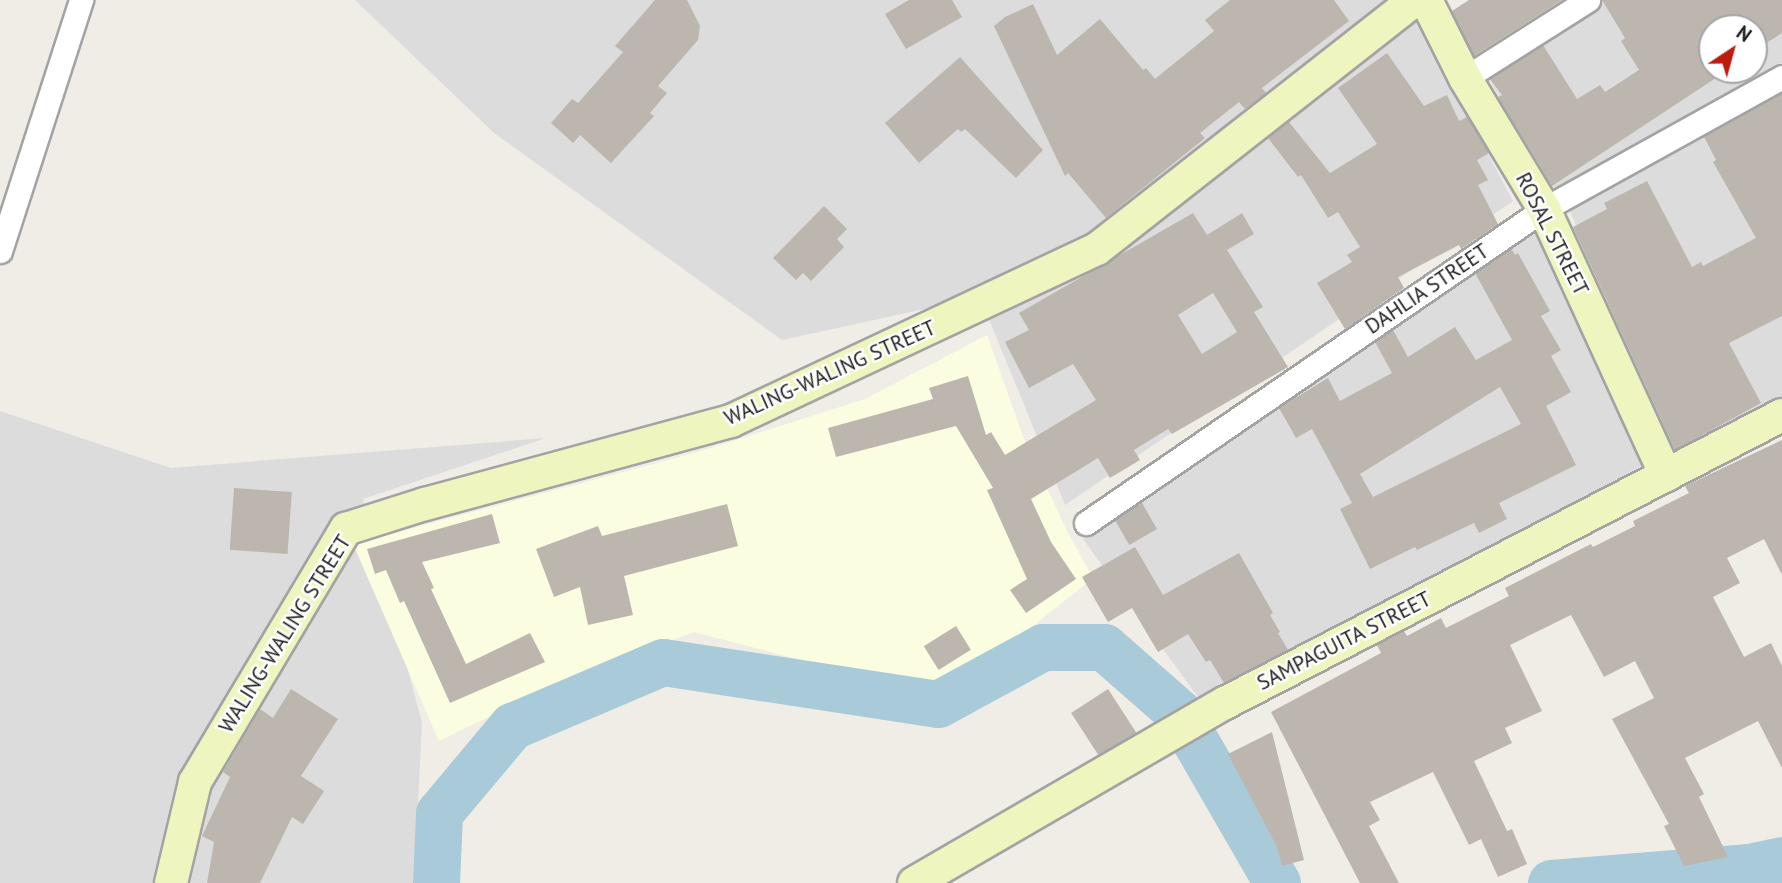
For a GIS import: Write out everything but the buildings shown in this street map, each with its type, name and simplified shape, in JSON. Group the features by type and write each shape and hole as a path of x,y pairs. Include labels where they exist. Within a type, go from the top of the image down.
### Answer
{"street":[{"path":"0,251 81,0"},
{"name":"WALING-WALING STREET","path":"171,883 195,782 346,529 425,504 731,421 1097,249 1414,0"},
{"name":"ROSAL STREET","path":"1426,0 1465,78 1544,209 1666,475"},
{"path":"1465,78 1588,0"},
{"name":"DAHLIA STREET","path":"1086,523 1544,209 1782,77"},
{"name":"SAMPAGUITA STREET","path":"914,883 1188,723 1782,415"}],"shaded area":[{"path":"355,0 1407,0 1513,201 1065,505 980,297 782,340 494,133"},
{"path":"1606,0 1782,0 1782,63 1768,71 1768,14 1698,14 1698,84 1744,84 1554,188 1487,76"},
{"path":"1782,79 1782,398 1672,457 1565,199"},
{"path":"1542,224 1645,464 1203,704 1083,539"},
{"path":"987,335 1024,439 1067,531 1093,578 994,657 920,685 847,672 694,632 560,682 439,741 353,544 698,452 865,399"},
{"path":"0,411 171,468 546,438 363,499 422,723 414,883 0,883"}],"waterway":[{"path":"436,883 439,813 512,726 663,662 938,704 1043,647 1104,647 1179,713 1277,883"},
{"path":"1551,883 1749,867 1782,860"}]}
